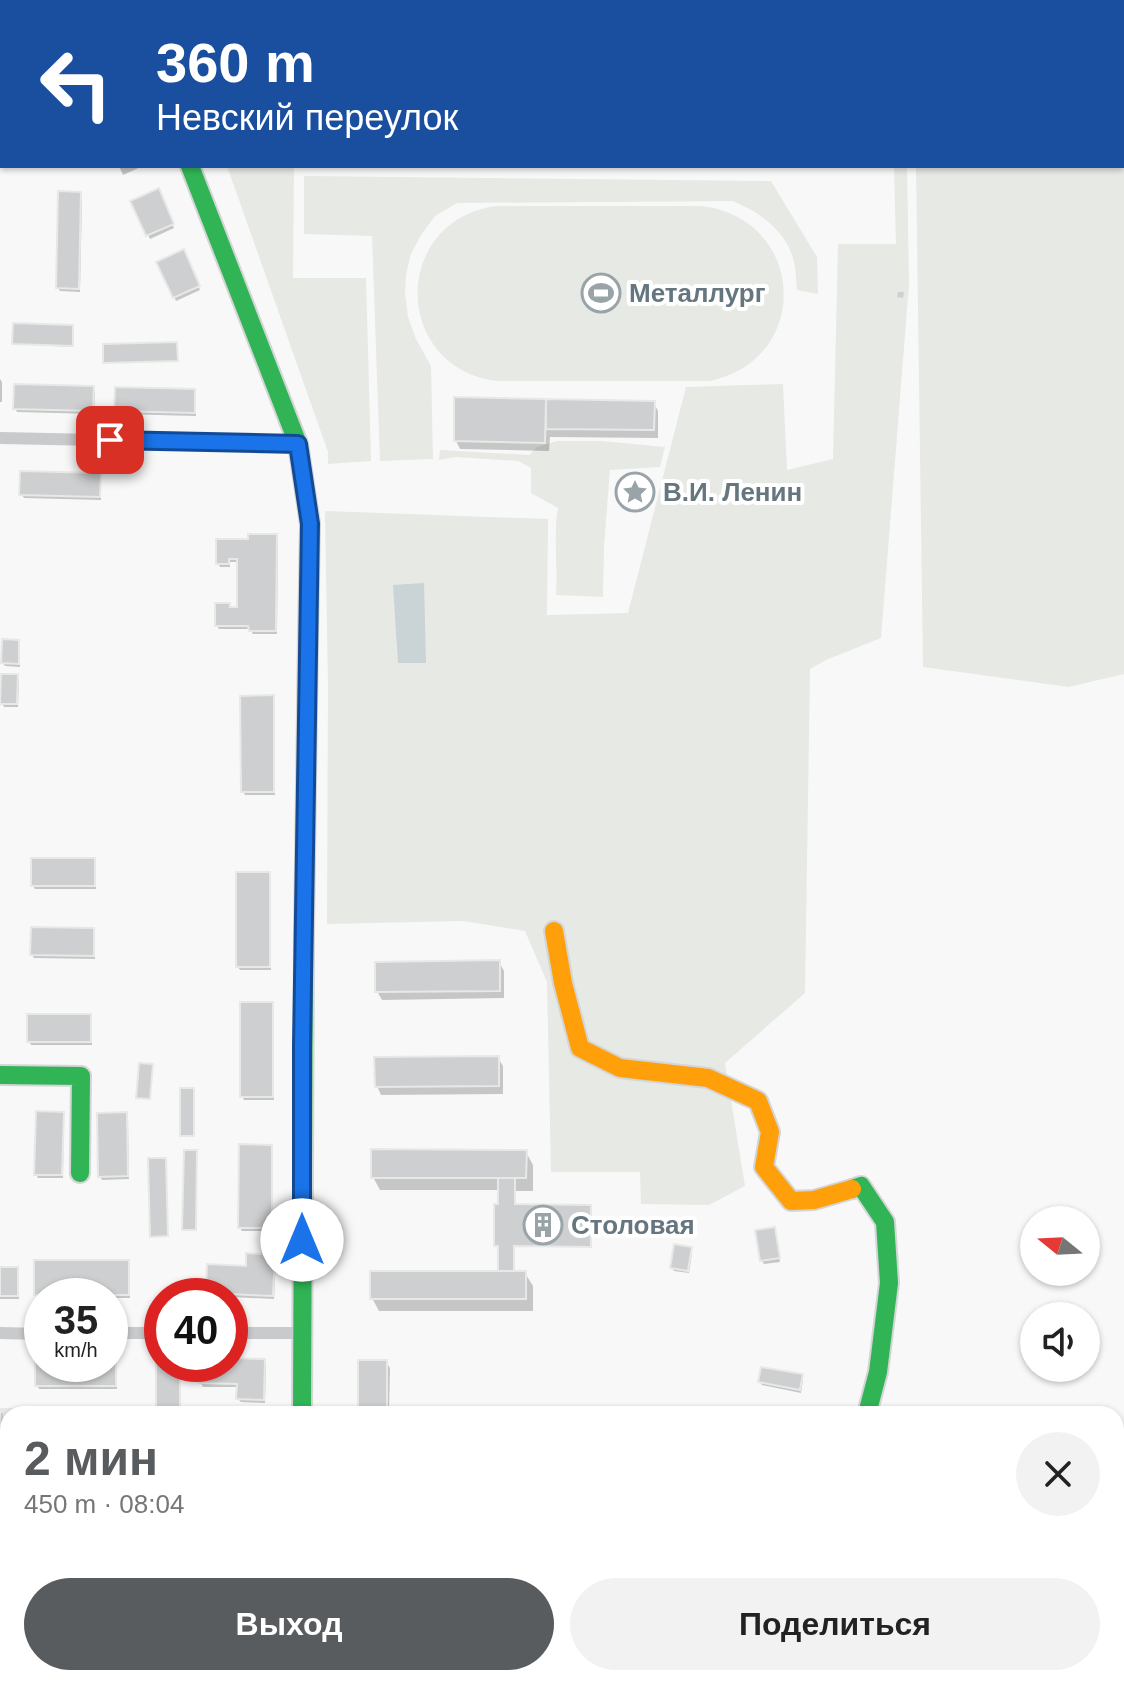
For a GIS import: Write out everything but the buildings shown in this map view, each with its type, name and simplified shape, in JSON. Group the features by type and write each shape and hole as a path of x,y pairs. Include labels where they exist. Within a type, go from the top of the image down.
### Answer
{"street":[{"path":"191,168 298,444 310,524 302,1046 302,1406"},
{"path":"0,438 298,444"},
{"path":"554,931 563,983 580,1048 620,1068 708,1078 758,1101 770,1132 764,1167 791,1201 814,1200 861,1186 885,1222 889,1283 878,1372 869,1406"},
{"path":"0,1075 81,1076 80,1173"},
{"path":"0,1333 24,1334"},
{"path":"248,1333 302,1333"}],"shaded area":[{"path":"228,168 294,168 293,278 366,278 371,461 328,464 328,452"},
{"path":"894,168 907,168 909,284 881,638 810,669 805,993 725,1063 745,1186 709,1205 641,1204 640,1172 551,1172 547,982 525,931 463,921 327,924 325,511 548,519 547,615 628,613 686,387 783,384 787,470 833,459 838,244 896,244"},
{"path":"916,168 1124,168 1124,674 1069,687 923,667"},
{"path":"304,176 771,181 817,257 818,294 797,290 794,262 784,239 761,216 733,201 457,203 435,216 421,235 411,254 406,275 408,317 431,366 433,459 380,461 372,236 304,234"},
{"name":"Металлург","path":"496,206 702,206 736,216 762,236 777,261 784,290 780,319 767,346 743,368 710,381 496,381 462,370 437,349 422,323 418,293 423,264 437,237 462,217"},
{"path":"557,441 601,441 665,447 660,467 610,470 603,597 556,595 558,508 531,493 531,468 518,461 456,457 439,460 440,450 529,455 537,447"},
{"path":"424,583 426,663 398,663 393,585"}],"traffic: fast":[{"path":"191,168 298,444 310,524 308,633"},
{"path":"302,1406 304,934"},
{"path":"0,1075 81,1076 80,1173"},
{"path":"852,1189 861,1186 885,1222 889,1283 878,1372 869,1406"}],"traffic: slow":[{"path":"554,931 563,983 580,1048 620,1068 708,1078 758,1101 770,1132 764,1167 791,1201 814,1200 852,1189"}],"traffic: jam":[{"path":"304,934 308,633"}],"place":[{"name":"Металлург","path":"601,293"},
{"name":"В.И. Ленин","path":"635,492"},
{"name":"Столовая","path":"543,1225"}],"route":[{"path":"110,440 298,444 310,524 302,1240"}]}
